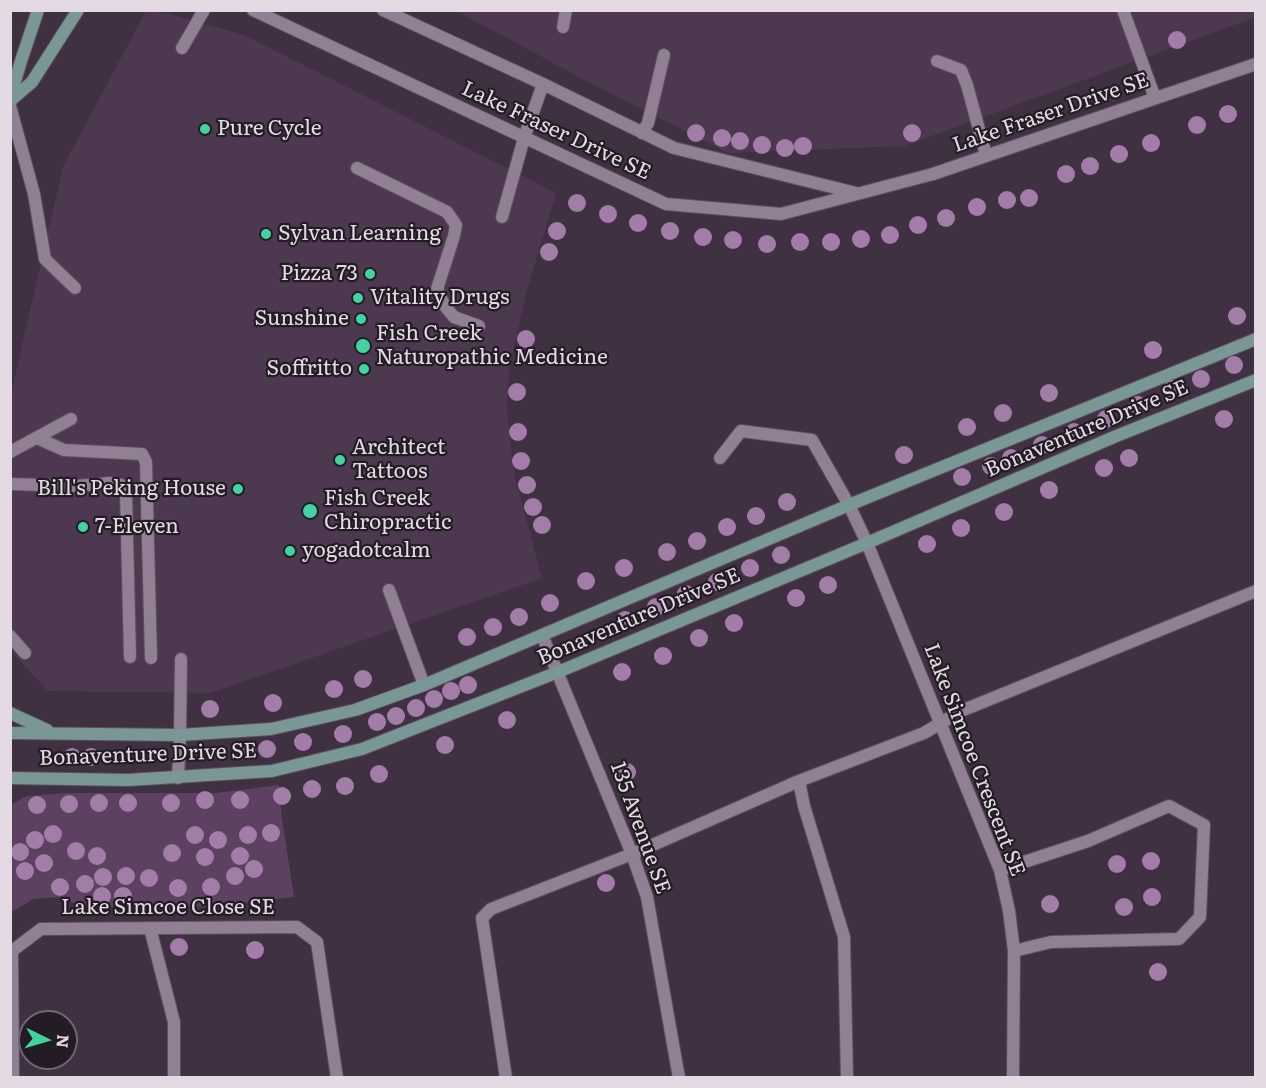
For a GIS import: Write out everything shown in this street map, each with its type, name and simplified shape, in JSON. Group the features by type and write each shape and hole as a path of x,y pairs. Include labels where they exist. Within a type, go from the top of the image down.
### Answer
{"street":[{"path":"10,100 38,10"},
{"path":"10,100 32,82 78,10"},
{"path":"182,48 204,10"},
{"name":"Lake Fraser Drive SE","path":"253,10 666,204 781,214 933,174 1256,64"},
{"name":"Lake Fraser Drive SE","path":"383,10 674,148 858,194"},
{"path":"563,27 566,10"},
{"path":"1123,10 1155,98"},
{"path":"642,133 648,123 664,55"},
{"path":"937,61 961,70 986,156"},
{"path":"502,217 524,138 543,84"},
{"path":"10,106 34,194 45,259 75,288"},
{"path":"357,168 447,212 456,225 437,289 444,305 454,317 478,326"},
{"name":"Bonaventure Drive SE","path":"10,733 180,735 271,729 355,710 424,685 849,505 1256,339"},
{"name":"Bonaventure Drive SE","path":"16,779 128,780 272,771 362,749 558,672 1114,437 1256,380"},
{"path":"10,452 71,419"},
{"name":"Lake Simcoe Crescent SE","path":"720,458 741,431 812,440 849,505 867,543 1000,870 1009,911 1014,951 1013,1077"},
{"path":"37,438 64,450 142,454 146,462 151,658"},
{"path":"10,484 76,486 111,483 121,485 126,493 130,657"},
{"path":"389,590 424,685"},
{"path":"506,1077 482,918 491,909 632,854 799,781 924,734 961,711 1256,591"},
{"name":"135 Avenue SE","path":"542,635 632,854 647,897 679,1077"},
{"path":"10,636 25,653"},
{"path":"178,778 182,659"},
{"path":"10,713 51,732"},
{"path":"10,787 16,779"},
{"path":"799,781 804,806 844,937 847,1077"},
{"path":"1000,870 1088,841 1170,806 1204,825 1200,917 1179,939 1051,942 1014,951"},
{"name":"Lake Simcoe Close SE","path":"13,1077 12,951 41,928 297,927 317,942 337,1077"},
{"path":"150,928 174,1022 174,1077"}],"shaded area":[{"path":"1255,10 1256,17 904,146 728,153 457,11"},
{"path":"146,11 158,11 244,35 556,193 527,290 509,370 507,410 514,475 542,578 210,693 48,691 11,651 11,393 63,167"},
{"path":"279,785 294,897 215,906 143,908 83,906 58,897 34,899 11,912 11,805 26,796 67,793 216,793"}],"place":[{"name":"Pure Cycle","path":"205,129"},
{"name":"Sylvan Learning","path":"266,234"},
{"name":"Pizza 73","path":"370,274"},
{"name":"Vitality Drugs","path":"358,298"},
{"name":"Sunshine","path":"361,319"},
{"name":"Fish Creek Naturopathic Medicine","path":"363,346"},
{"name":"Soffritto","path":"364,369"},
{"name":"Architect Tattoos","path":"340,460"},
{"name":"Bill's Peking House","path":"238,489"},
{"name":"Fish Creek Chiropractic","path":"310,511"},
{"name":"7-Eleven","path":"83,527"},
{"name":"yogadotcalm","path":"290,551"}]}
